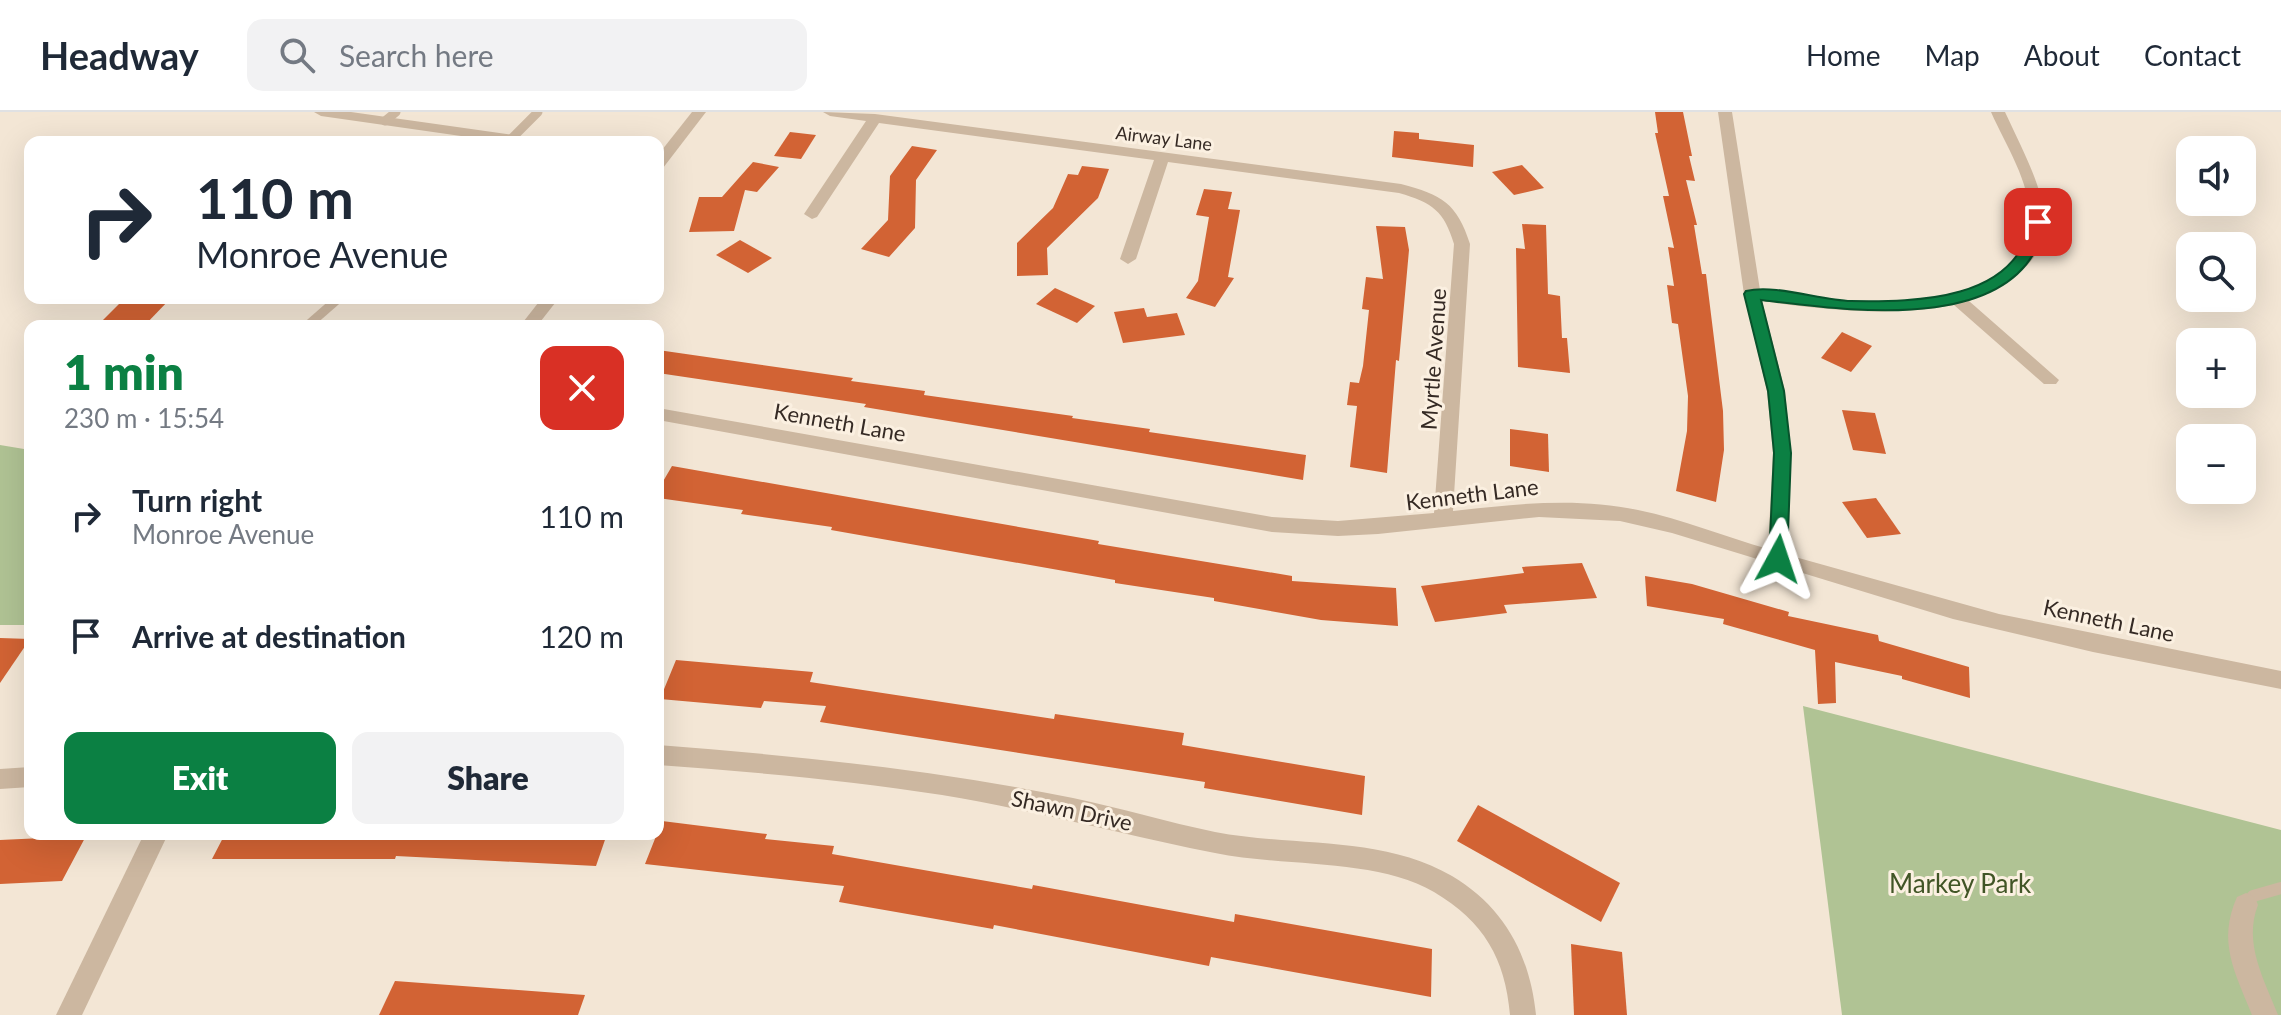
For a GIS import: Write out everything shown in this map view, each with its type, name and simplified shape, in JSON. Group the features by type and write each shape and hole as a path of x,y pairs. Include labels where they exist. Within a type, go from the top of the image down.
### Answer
{"street":[{"path":"321,112 390,116 495,136"},
{"path":"664,156 699,112"},
{"name":"Airway Lane","path":"830,112 1401,189 1425,196 1442,206"},
{"path":"1725,112 1752,294 1776,391 1782,453 1778,559"},
{"path":"1752,294 1851,305 1958,300 2008,276 2025,259 2035,242 2038,222 2036,200 1998,112"},
{"path":"812,214 875,118"},
{"path":"1128,259 1162,158"},
{"name":"Myrtle Avenue","path":"1442,206 1454,217 1462,244 1443,522"},
{"path":"1958,300 2050,380"},
{"path":"533,320 546,304"},
{"name":"Kenneth Lane","path":"664,415 1166,503 1269,525 1373,529 1443,522 1501,511 1554,508 1602,511 1681,526 1908,598 2042,631 2281,680"},
{"name":"Shawn Drive","path":"664,755 812,767 942,785 1074,809 1217,843 1390,863 1417,870 1447,884 1474,905 1498,932 1514,964 1523,999 1523,1015"},
{"path":"0,779 24,777"},
{"path":"69,1015 153,840"},
{"path":"2246,905 2240,915 2238,934 2265,1015"}],"lane":[{"path":"514,136 538,112"},
{"path":"314,320 332,304"},
{"path":"2246,905 2253,896 2281,888"}],"green space":[{"path":"0,445 24,449 24,625 0,625"},
{"name":"Markey Park","path":"1803,706 2281,830 2281,1015 1842,1015"}],"building":[{"path":"1655,112 1683,112 1692,156 1689,156 1695,181 1686,180 1697,225 1694,225 1702,274 1706,274 1723,411 1724,450 1716,502 1676,491 1687,431 1688,396 1678,324 1672,323 1667,285 1674,286 1668,247 1674,248 1663,196 1669,196 1655,133 1658,133"},
{"path":"1394,131 1419,133 1419,139 1474,145 1473,167 1392,157"},
{"path":"790,132 816,135 801,159 774,156"},
{"path":"912,146 937,150 916,180 915,228 889,257 861,249 888,220 890,176"},
{"path":"753,162 779,167 757,192 745,190 734,231 689,232 699,197 722,197"},
{"path":"1522,165 1544,188 1514,195 1492,172"},
{"path":"1082,166 1109,169 1098,198 1047,248 1048,275 1017,276 1017,243 1053,208 1068,174 1078,175"},
{"path":"1204,189 1232,192 1228,209 1240,210 1228,277 1234,278 1215,307 1186,298 1198,281 1209,217 1196,215"},
{"path":"1522,224 1546,225 1548,294 1560,296 1562,338 1567,338 1570,373 1518,367 1516,248 1525,249"},
{"path":"1376,226 1405,227 1409,250 1387,473 1350,467 1357,406 1347,405 1350,382 1359,383 1363,366 1369,310 1362,309 1366,277 1383,279"},
{"path":"740,240 772,258 748,273 716,255"},
{"path":"1055,288 1095,306 1077,323 1036,304"},
{"path":"119,304 165,304 150,320 103,320"},
{"path":"1144,308 1147,317 1177,313 1185,335 1123,343 1114,312"},
{"path":"1842,332 1872,346 1851,372 1821,358"},
{"path":"664,351 853,378 851,381 925,391 924,395 1306,455 1303,480 864,407 866,404 664,374"},
{"path":"1842,410 1875,413 1886,454 1853,450"},
{"path":"1510,429 1548,434 1549,472 1510,466"},
{"path":"672,466 1292,576 1292,581 1396,588 1398,626 1321,620 831,530 832,527 741,514 743,510 664,499 664,480"},
{"path":"1876,498 1901,534 1867,538 1842,502"},
{"path":"1582,563 1597,598 1504,605 1507,613 1435,622 1421,586 1524,573 1522,567"},
{"path":"1645,576 1692,584 1789,612 1788,616 1878,635 1879,641 1969,667 1970,698 1902,679 1902,676 1835,662 1836,703 1818,704 1815,650 1723,624 1724,619 1647,606"},
{"path":"0,638 24,639 24,648 0,683"},
{"path":"676,660 813,672 810,682 1054,719 1055,714 1184,733 1182,745 1365,776 1362,815 1204,788 1205,782 820,722 826,706 764,701 761,708 664,699 664,689"},
{"path":"1478,805 1620,883 1601,922 1457,841"},
{"path":"664,821 767,834 765,839 834,846 832,854 1032,889 1033,885 1234,922 1235,914 1432,949 1431,997 1211,957 1209,966 994,925 993,929 839,902 844,886 645,864 654,840 664,840"},
{"path":"0,840 84,840 62,881 0,884"},
{"path":"222,840 605,840 596,866 396,856 395,859 212,859"},
{"path":"1571,944 1622,952 1627,1015 1574,1015"},
{"path":"395,981 585,995 578,1015 379,1015"}],"route":[{"path":"1778,559 1781,544 1782,453 1776,391 1752,294 1851,305 1892,306 1958,300 2008,276 2025,259 2035,242 2038,222"}]}
